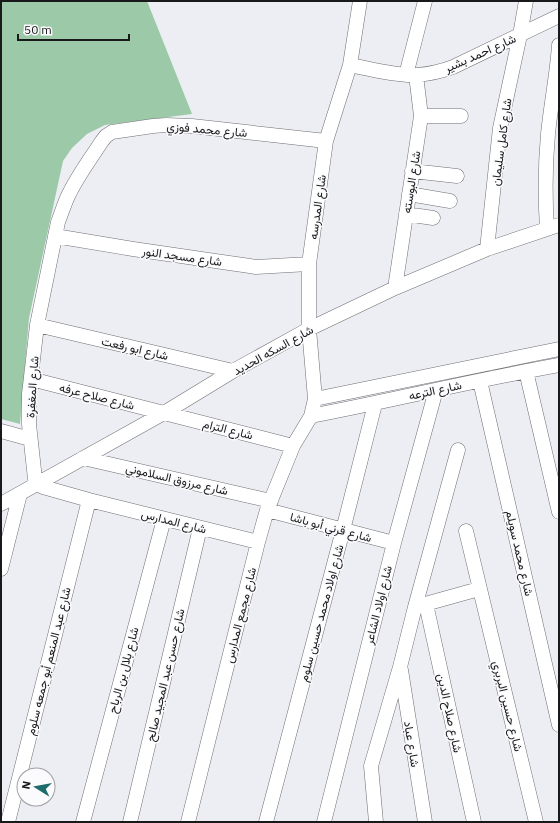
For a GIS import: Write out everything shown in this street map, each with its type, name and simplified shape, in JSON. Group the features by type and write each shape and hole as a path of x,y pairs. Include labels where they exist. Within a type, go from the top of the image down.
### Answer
{"street":[{"name":"شارع المدرسه","path":"311,416 315,399 309,329 309,264 326,141 350,66 360,1"},
{"name":"شارع البوسته","path":"395,288 421,116 411,75 425,1"},
{"name":"شارع كامل سليمان","path":"487,249 500,128 526,1"},
{"name":"شارع احمد بشير","path":"350,66 411,75 429,74 454,67 559,16"},
{"path":"553,227 545,196 546,164 548,132 559,46"},
{"path":"421,116 462,116"},
{"name":"شارع محمد فوزي","path":"55,236 63,207 76,180 102,141 112,132 153,126 179,125 326,141"},
{"path":"412,171 457,176"},
{"path":"409,194 450,201"},
{"path":"406,214 434,218"},
{"name":"شارع السكه الحديد","path":"1,504 164,413 233,371 309,329 395,288 487,249 553,227"},
{"name":"شارع مسجد النور","path":"55,236 250,266 309,264"},
{"name":"شارع المغفرة","path":"38,484 35,479 30,439 28,409 30,378 37,325 55,236"},
{"name":"شارع ابو رفعت","path":"37,325 233,371"},
{"name":"شارع الترعه","path":"315,399 559,349"},
{"name":"شارع الترعه","path":"311,416 559,365"},
{"path":"526,371 559,512"},
{"name":"شارع صلاح عرفه","path":"30,378 164,413"},
{"name":"شارع محمد سويلم","path":"480,381 559,725"},
{"name":"شارع اولاد الشاعر","path":"324,822 394,543 436,390"},
{"name":"شارع اولاد محمد حسين سلوم","path":"266,822 343,530 374,404"},
{"name":"شارع الترام","path":"164,413 293,446"},
{"name":"شارع مجمع المدارس","path":"188,822 258,542 269,506 293,446 311,416"},
{"path":"1,431 30,439"},
{"path":"376,822 371,766 400,667 421,606 458,450"},
{"name":"شارع مرزوق السلاموني","path":"83,458 269,506"},
{"path":"38,484 43,488 89,500"},
{"path":"1,569 20,494"},
{"name":"شارع المدارس","path":"89,500 258,542"},
{"name":"شارع عبد المنعم أبو جمعه سلوم","path":"8,822 89,500"},
{"name":"شارع قرني أبو باشا","path":"269,506 343,530 394,543"},
{"name":"شارع بلال بن الرباح","path":"83,822 164,518"},
{"name":"شارع حسن عبد المجيد صالح","path":"130,822 200,528"},
{"name":"شارع حسين البربري","path":"466,531 536,822"},
{"path":"421,606 479,589"},
{"name":"شارع صلاح الدين","path":"421,606 474,822"},
{"name":"شارع عباد","path":"400,667 425,822"}],"green space":[{"path":"1,1 147,1 192,114 105,125 87,134 72,148 63,161 29,318 20,424 1,419"}]}
